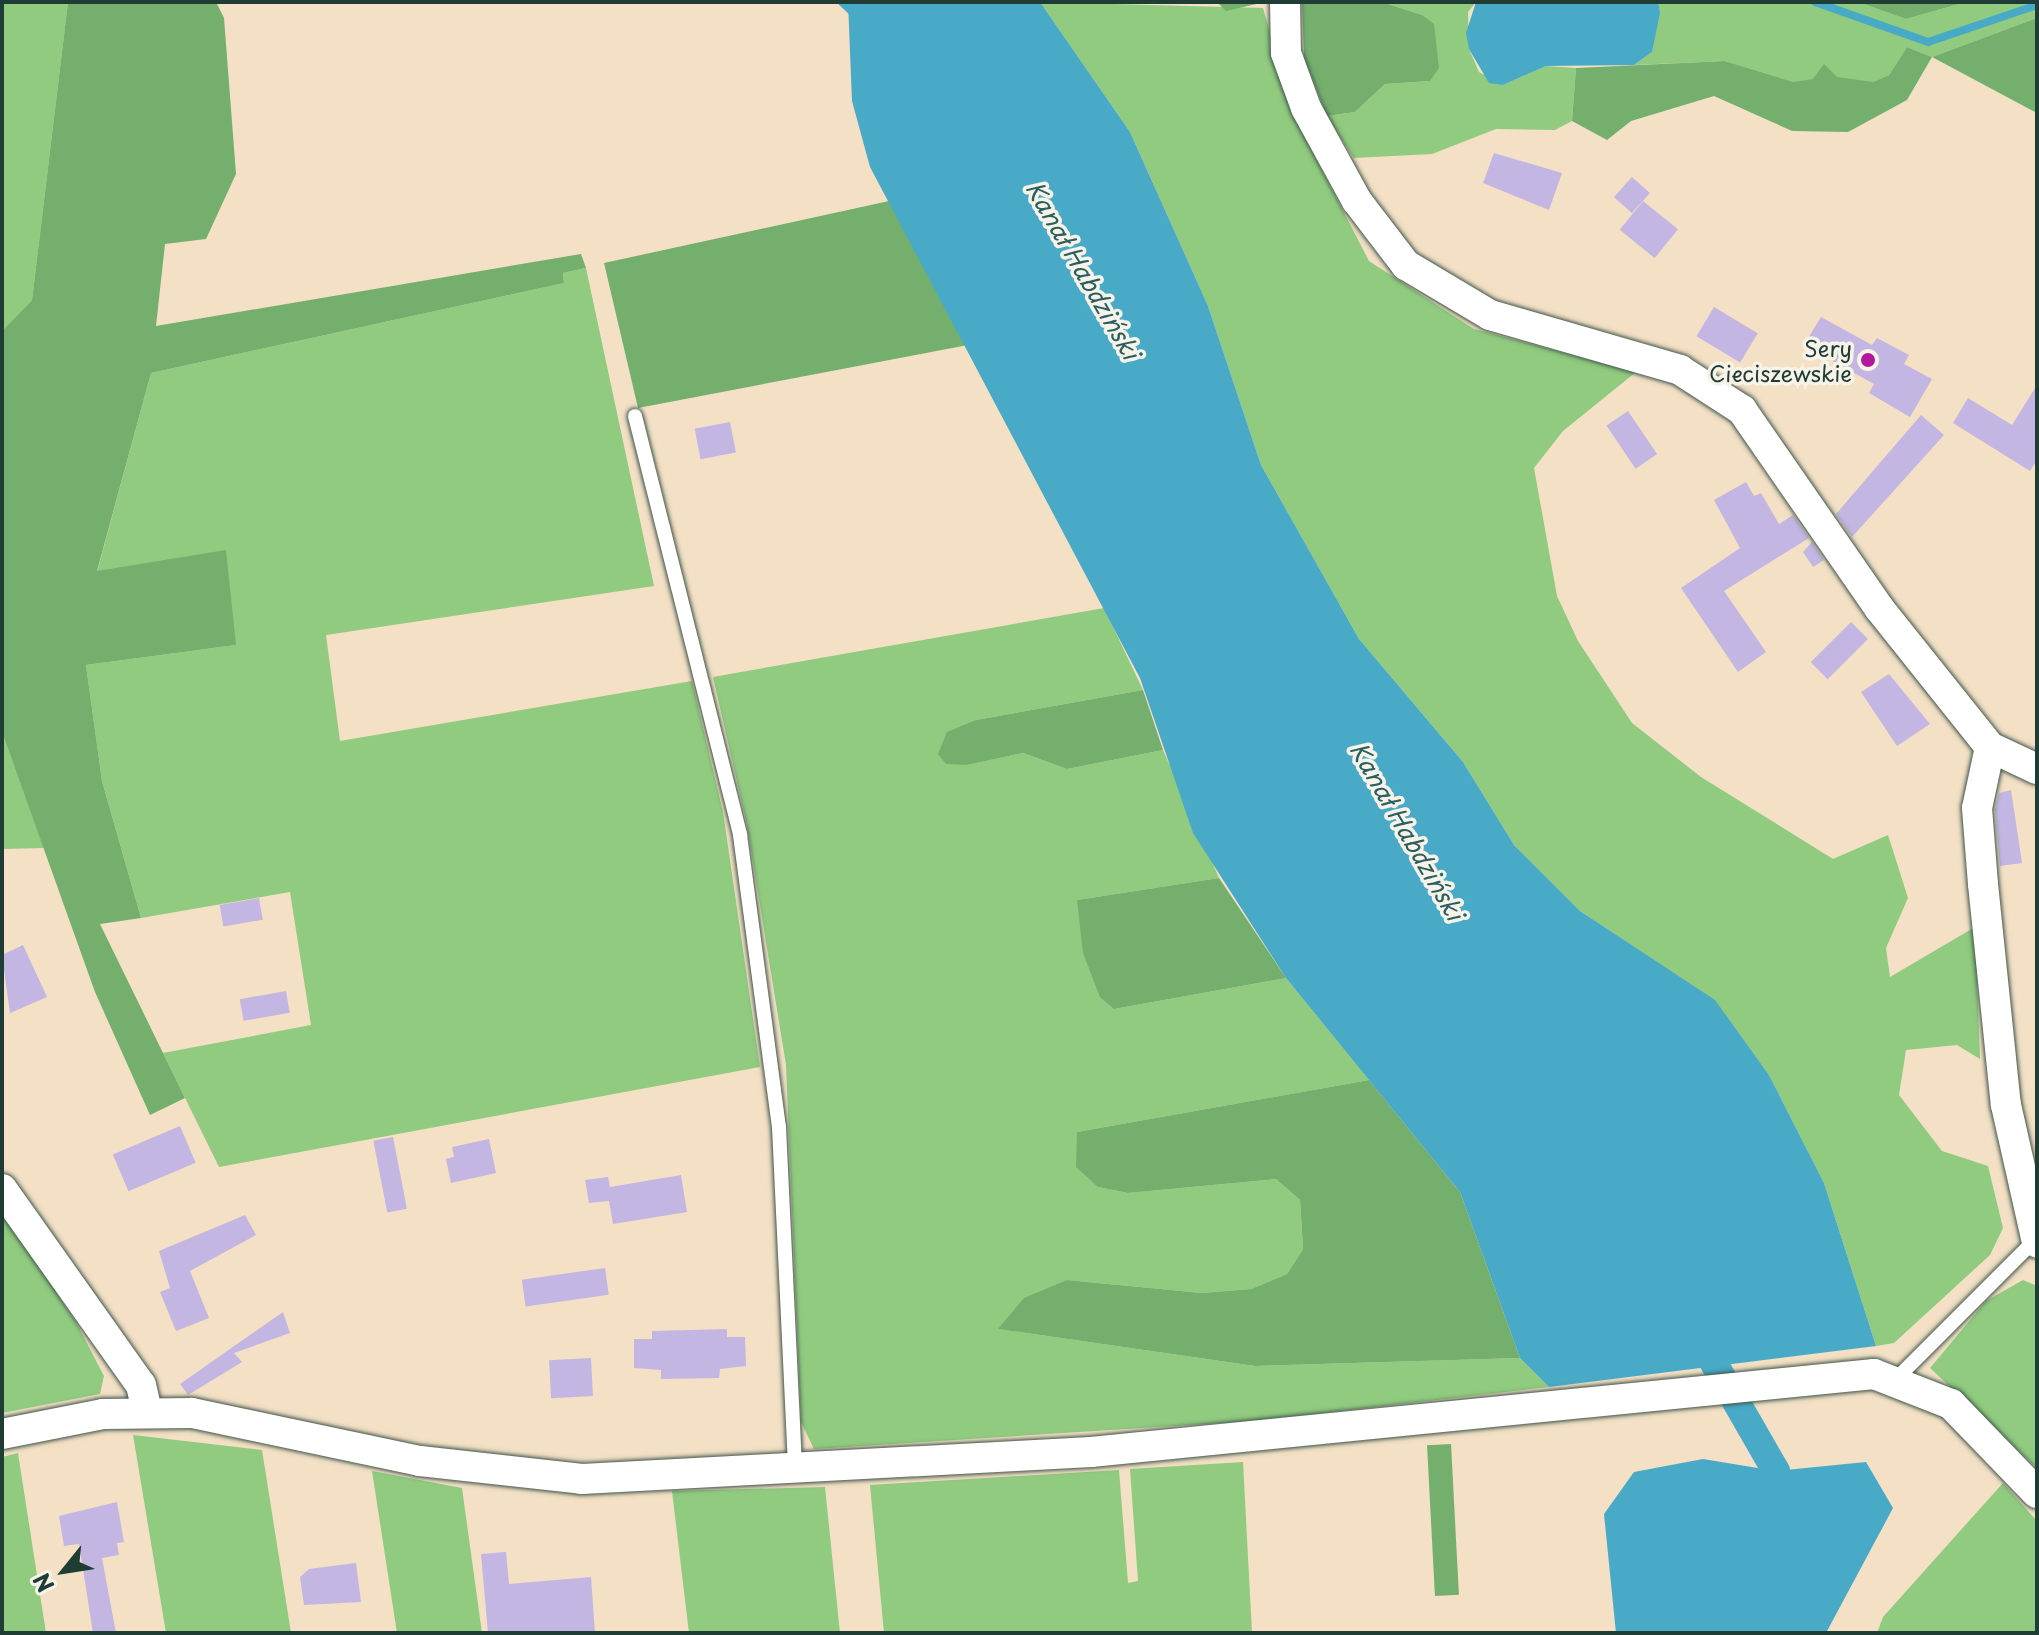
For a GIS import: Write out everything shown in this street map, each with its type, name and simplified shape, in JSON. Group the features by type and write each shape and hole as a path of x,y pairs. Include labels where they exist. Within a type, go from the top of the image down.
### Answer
{"street":[{"path":"1285,2 1286,53 1306,108 1357,201 1406,265 1490,315 1680,370 1742,410 1879,608 1990,747 2037,769"},
{"path":"1990,747 1977,808 1983,884 2006,1105 2036,1241"},
{"path":"2,1189 141,1385 147,1411"},
{"path":"2,1434 147,1411 420,1461 582,1479 1091,1452 1588,1404 1824,1375 1898,1377 1977,1424 2037,1493"}],"lane":[{"path":"635,416 740,835 779,1127 795,1469"},
{"path":"1898,1377 2036,1241"}],"green space":[{"path":"2,2 68,2 32,300 2,331"},
{"path":"68,2 216,2 224,18 236,174 206,239 165,244 156,326 581,254 586,268 563,273 564,283 151,373 97,571 226,550 236,645 86,665 102,781 141,918 100,924 185,1098 150,1115 95,992 2,732 2,331 32,300"},
{"path":"1040,2 1263,8 1294,116 1369,261 1474,329 1636,372 1563,431 1534,468 1557,596 1578,641 1632,723 1701,777 1833,859 1888,835 1908,898 1886,948 1890,977 1975,927 1980,1059 1957,1045 1906,1050 1899,1095 1942,1151 1988,1166 2003,1228 1990,1255 1894,1343 1876,1346 1824,1183 1769,1075 1715,1001 1580,911 1514,845 1463,762 1359,639 1261,465 1208,306 1130,132"},
{"path":"1217,2 1265,2 1226,11"},
{"path":"1302,2 1382,2 1422,15 1434,24 1439,68 1430,81 1385,84 1355,112 1327,116 1304,57"},
{"path":"1382,2 1476,2 1468,12 1469,49 1479,72 1503,85 1546,66 1576,68 1572,121 1555,130 1496,129 1432,154 1354,158 1327,116 1355,112 1385,84 1430,81 1422,15"},
{"path":"1658,2 1858,2 1906,19 1966,2 2037,2 2037,18 1932,57 1907,47 1889,75 1873,82 1794,82 1725,61 1634,65 1652,52"},
{"path":"1858,2 1966,2 1906,19"},
{"path":"2037,18 2037,113 1932,57"},
{"path":"1907,47 1932,57 1907,100 1848,132 1792,131 1714,96 1631,121 1607,140 1572,121 1576,68 1725,61 1794,82 1813,79 1824,64 1837,77 1873,82 1889,75"},
{"path":"889,201 968,345 638,408 604,263"},
{"path":"586,268 654,586 326,635 340,741 692,681 723,812 760,1067 219,1167 163,1053 311,1025 290,892 141,918 102,781 86,665 236,645 97,572 151,373 564,283 563,273"},
{"path":"1104,608 1143,690 976,720 966,765 1023,753 1067,769 1163,750 1219,878 1077,900 1114,1009 1286,978 1369,1080 1077,1132 1098,1187 1128,1193 1276,1179 1300,1200 1303,1249 1287,1274 1251,1289 1202,1293 1067,1280 999,1329 1255,1366 1520,1358 1549,1387 1253,1421 814,1449 801,1422 786,1065 747,825 713,677"},
{"path":"1143,690 1163,750 1067,769 1023,753 967,765 946,764 938,754 947,732 976,720"},
{"path":"2,732 44,848 2,849"},
{"path":"1219,878 1286,978 1114,1009 1100,997 1083,953 1077,900"},
{"path":"1369,1080 1460,1192 1520,1358 1255,1366 998,1329 1024,1298 1067,1280 1202,1293 1251,1289 1287,1274 1303,1249 1300,1200 1276,1179 1128,1193 1098,1187 1076,1167 1077,1132"},
{"path":"2,1211 76,1322 104,1376 100,1394 2,1413"},
{"path":"2023,1280 2037,1286 2037,1468 1930,1368 1986,1301"},
{"path":"133,1435 262,1450 291,1633 166,1633"},
{"path":"1451,1444 1459,1595 1435,1596 1427,1445"},
{"path":"18,1453 46,1633 2,1633 2,1457"},
{"path":"1243,1462 1252,1633 884,1633 870,1485 1119,1470 1128,1583 1138,1581 1130,1469"},
{"path":"372,1471 462,1488 482,1633 397,1633"},
{"path":"2003,1483 2037,1521 2037,1633 1877,1633 1883,1617"},
{"path":"825,1487 840,1633 689,1633 672,1491"}],"water":[{"path":"848,2 1040,2 1130,132 1208,306 1261,465 1359,639 1463,762 1514,845 1580,911 1715,1000 1769,1075 1824,1183 1876,1346 1549,1387 1520,1358 1460,1192 1286,978 1193,833 1140,678 870,167 852,101"},
{"path":"1476,2 1658,2 1660,13 1652,52 1634,65 1546,66 1503,85 1489,83 1469,49 1466,33"},
{"path":"1703,1459 1776,1471 1866,1462 1893,1508 1826,1633 1616,1633 1604,1514 1634,1472"}],"building":[{"path":"1494,153 1562,173 1549,210 1483,183"},
{"path":"1632,177 1650,193 1632,213 1614,197"},
{"path":"1643,201 1678,229 1655,258 1620,230"},
{"path":"1714,307 1758,333 1740,362 1696,336"},
{"path":"1821,317 1872,345 1877,338 1909,355 1904,364 1932,379 1910,417 1869,393 1874,384 1804,345"},
{"path":"2037,385 2037,460 2030,471 1953,423 1968,398 2012,425"},
{"path":"1628,411 1657,454 1636,469 1606,426"},
{"path":"1921,415 1944,435 1852,537 1836,514"},
{"path":"730,422 736,452 701,459 695,429"},
{"path":"1746,482 1754,496 1761,493 1779,524 1793,515 1809,538 1724,591 1766,652 1738,672 1681,588 1740,548 1714,500"},
{"path":"1812,542 1824,560 1813,567 1803,552"},
{"path":"1851,622 1868,639 1828,679 1811,662"},
{"path":"1889,674 1930,724 1897,746 1861,692"},
{"path":"2011,790 2022,863 2000,866 1995,809 1999,793"},
{"path":"259,898 263,920 223,927 220,905"},
{"path":"23,945 47,997 10,1013 2,955"},
{"path":"286,991 290,1013 244,1021 240,999"},
{"path":"180,1126 196,1163 128,1191 113,1155"},
{"path":"393,1137 407,1209 387,1212 373,1141"},
{"path":"489,1139 496,1173 451,1183 446,1159 454,1157 452,1147"},
{"path":"681,1175 687,1212 613,1224 609,1201 589,1203 585,1180 608,1177 610,1187"},
{"path":"245,1215 256,1235 190,1271 209,1318 176,1331 160,1292 170,1288 159,1251"},
{"path":"605,1268 609,1295 526,1306 522,1280"},
{"path":"283,1312 290,1333 234,1353 242,1362 188,1395 180,1384"},
{"path":"727,1329 727,1337 745,1337 746,1366 720,1369 719,1378 661,1379 661,1370 634,1368 634,1339 652,1339 652,1331"},
{"path":"591,1358 593,1396 551,1398 549,1360"},
{"path":"117,1502 124,1542 117,1543 119,1555 102,1558 116,1633 93,1633 79,1544 64,1546 59,1516"},
{"path":"506,1552 509,1584 591,1577 595,1633 488,1633 481,1554"},
{"path":"356,1563 361,1602 304,1605 300,1577 309,1569"}],"waterway":[{"path":"842,2 858,17"},
{"path":"1815,2 1928,42 2037,5"},
{"name":"Kanał Habdziński","path":"1696,1332 1776,1471 1770,1508"}],"place":[{"name":"Sery Cieciszewskie","path":"1868,360"}]}
